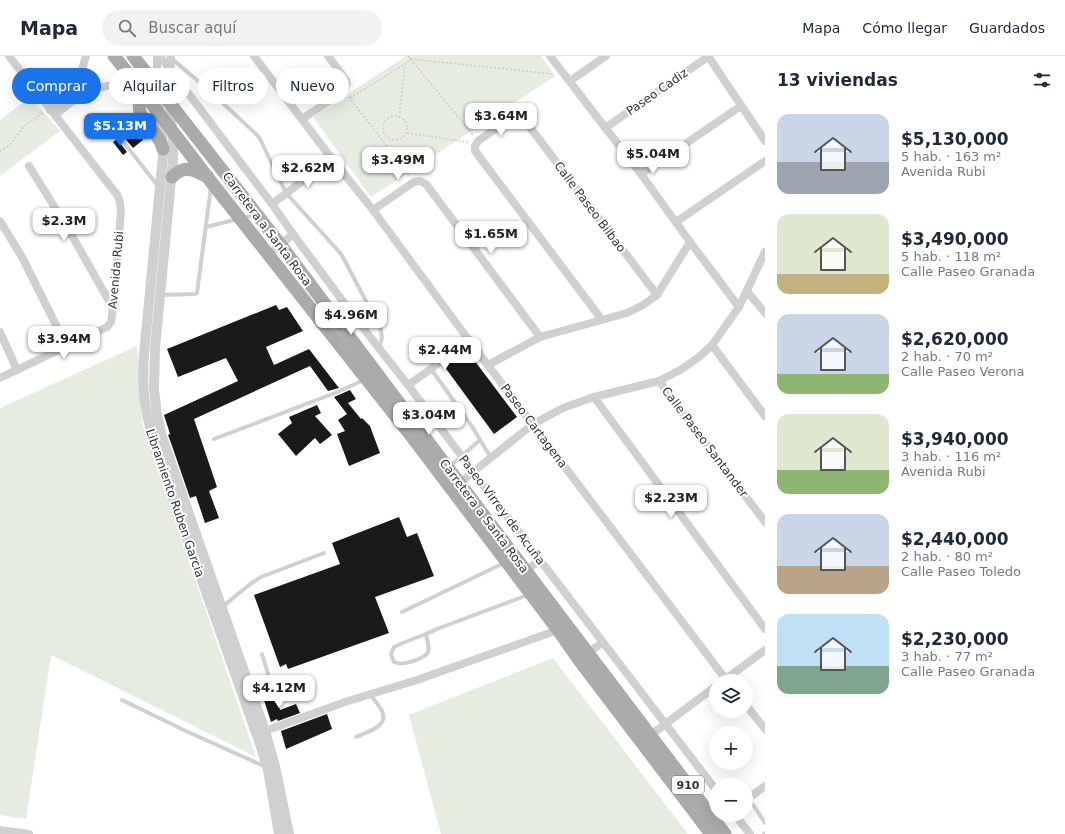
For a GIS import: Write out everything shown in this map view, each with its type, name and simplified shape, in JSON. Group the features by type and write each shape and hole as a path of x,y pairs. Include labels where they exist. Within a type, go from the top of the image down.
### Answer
{"main road":[{"name":"Carretera a Santa Rosa","path":"114,56 124,68"},
{"name":"Carretera a Santa Rosa","path":"133,56 142,68"},
{"path":"139,104 144,121 156,134 162,144 163,149"},
{"name":"Carretera a Santa Rosa","path":"152,104 269,255 339,333"},
{"name":"Carretera a Santa Rosa","path":"171,104 280,244 339,333 371,376 424,428 444,472 525,571 588,653 712,834"},
{"path":"172,177 183,169 193,170 210,180"},
{"name":"Carretera a Santa Rosa","path":"455,486 507,562 579,660 725,834"}],"street":[{"name":"Avenida Rubi","path":"0,378 108,327 111,322 113,308 121,211 118,196 9,56"},
{"path":"52,111 74,89 79,80 86,56"},
{"path":"158,56 158,68"},
{"name":"Paseo Virrey de Acuña","path":"158,56 168,68"},
{"name":"Paseo Cartagena","path":"254,56 332,159 373,210 468,339 720,674"},
{"path":"328,56 337,68"},
{"path":"550,56 739,307"},
{"path":"567,78 606,56"},
{"path":"708,56 765,141"},
{"name":"Paseo Cadiz","path":"605,128 708,56"},
{"path":"170,68 171,57"},
{"path":"52,111 88,91 103,86 109,86"},
{"name":"Paseo Virrey de Acuña","path":"190,96 272,204 292,234 356,319 408,385 424,428 461,457 709,781"},
{"name":"Libramiento Ruben Garcia","path":"158,104 163,156 144,354 144,390 148,420 154,445 261,747 279,834"},
{"name":"Libramiento Ruben Garcia","path":"170,104 173,144 172,177 159,295 155,348 154,377 157,416 162,437 265,731 275,766 289,834"},
{"path":"302,119 329,104"},
{"path":"640,174 741,106"},
{"name":"Calle Paseo Bilbao","path":"476,145 514,116 519,115 523,118 657,295"},
{"path":"476,145 602,320"},
{"path":"272,204 332,159"},
{"path":"676,222 765,160"},
{"path":"29,166 67,227 113,308"},
{"path":"373,210 414,182 420,181 426,184 540,337"},
{"path":"0,221 22,257 67,347"},
{"path":"269,255 292,234"},
{"path":"488,365 540,337 627,313 643,306 657,295 690,242"},
{"path":"455,486 533,424 563,408 594,397 659,381 682,369 712,345 739,307 765,252"},
{"path":"747,291 765,313"},
{"path":"339,333 356,319"},
{"path":"0,332 17,370"},
{"path":"408,385 431,369 468,339"},
{"path":"712,345 765,416"},
{"name":"Calle Paseo Santander","path":"659,381 765,522"},
{"path":"594,397 765,629"},
{"path":"525,571 540,560"},
{"path":"265,731 345,702 417,680 558,630"},
{"path":"588,653 603,642"},
{"path":"733,674 765,650"},
{"path":"646,739 709,691"},
{"path":"753,713 765,728"},
{"path":"753,795 765,786"},
{"path":"741,822 750,834"},
{"path":"0,830 29,834"}],"lane":[{"path":"171,57 258,136 286,193 341,254 381,330 382,338 379,349"},
{"path":"141,114 118,131 117,134 160,188"},
{"path":"159,295 197,294 206,227 210,180"},
{"path":"206,227 257,215"},
{"path":"431,369 473,428 491,458"},
{"path":"214,439 335,393 371,376"},
{"path":"444,472 480,440"},
{"path":"222,607 261,577 324,553"},
{"path":"402,612 507,562"},
{"path":"426,634 429,647 428,653 424,658 401,664 394,662 391,654 394,647 408,640 531,594"},
{"path":"250,686 265,680 267,677 268,674 262,654"},
{"path":"356,737 379,727 383,720 382,712 371,694"},
{"path":"122,700 266,767"},
{"path":"753,805 765,823"}],"path":[{"path":"408,56 476,145"},
{"path":"349,93 405,64 411,59 567,78"},
{"path":"399,116 405,64"},
{"path":"349,97 414,182"},
{"path":"0,151 10,146 24,126 52,111"},
{"path":"394,116 399,116 407,123 407,133 400,140 390,139 383,131 385,121 394,116"},
{"path":"407,133 476,145"},
{"path":"380,139 386,136"}],"shaded area":[{"path":"406,56 541,56 555,76 371,197 313,117 333,104 349,104 349,93"},
{"path":"21,104 36,104 60,131 0,176 0,120"},
{"path":"137,346 143,427 256,757 51,655 26,819 0,815 0,408"},
{"path":"553,658 688,834 441,834 409,715"}],"building":[{"path":"133,127 143,140 133,148 122,135"},
{"path":"117,139 127,152 123,155 113,142"},
{"path":"276,305 279,310 287,307 303,331 266,347 274,365 309,349 339,388 328,391 310,366 194,419 217,487 209,491 219,518 205,523 196,496 190,498 168,435 170,434 164,415 238,381 226,358 178,377 167,349"},
{"path":"465,348 517,417 494,434 444,366"},
{"path":"350,390 356,399 348,403 361,419 362,418 370,426 380,453 349,466 337,434 345,431 338,420 347,414 334,397"},
{"path":"317,405 321,413 315,416 332,435 320,444 315,438 296,456 278,434 292,423 289,417"},
{"path":"399,517 407,537 417,533 434,576 375,597 389,633 288,669 286,664 280,667 254,595 340,564 332,543"},
{"path":"270,694 270,697 276,696 280,710 296,704 300,713 271,722 263,697"},
{"path":"327,714 332,729 286,749 281,731"}]}
